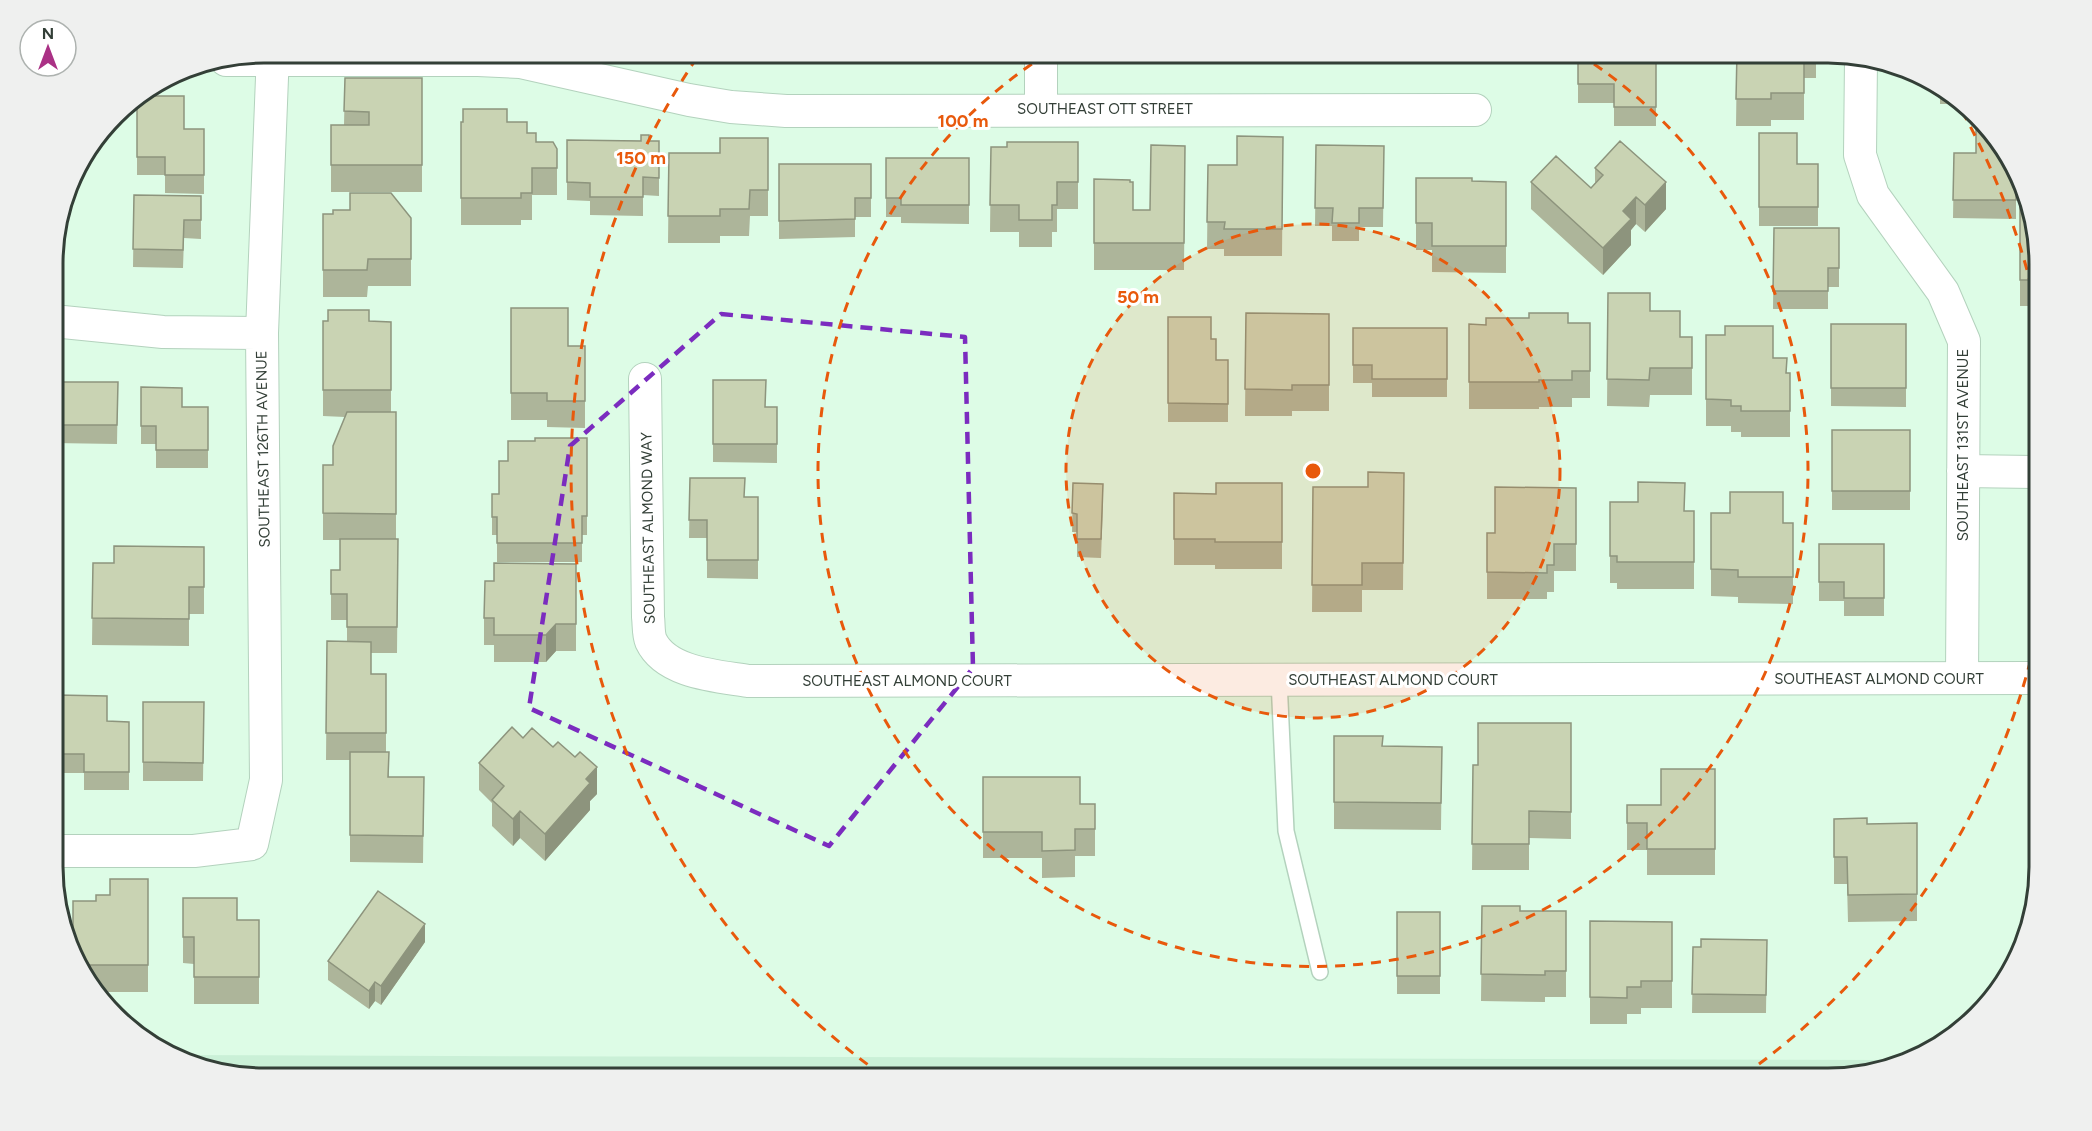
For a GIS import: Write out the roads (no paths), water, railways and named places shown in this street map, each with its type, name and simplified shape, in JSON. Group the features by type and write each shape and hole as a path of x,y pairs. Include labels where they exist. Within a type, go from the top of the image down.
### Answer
{"street":[{"name":"SOUTHEAST 126TH AVENUE","path":"63,851 194,851 252,844 266,780 262,333 273,63"},
{"name":"SOUTHEAST OTT STREET","path":"524,63 689,100 730,107 786,111 1474,110"},
{"path":"1041,63 1041,109"},
{"name":"SOUTHEAST 131ST AVENUE","path":"1861,66 1860,155 1873,195 1943,292 1964,341 1962,678"},
{"path":"63,322 163,332 262,333"},
{"name":"SOUTHEAST ALMOND WAY","path":"645,378 650,640 664,658 696,673 748,681"},
{"path":"1964,471 2029,472"},
{"name":"SOUTHEAST ALMOND COURT","path":"748,681 2029,678"}],"lane":[{"path":"1279,680 1286,831 1320,972"}]}
